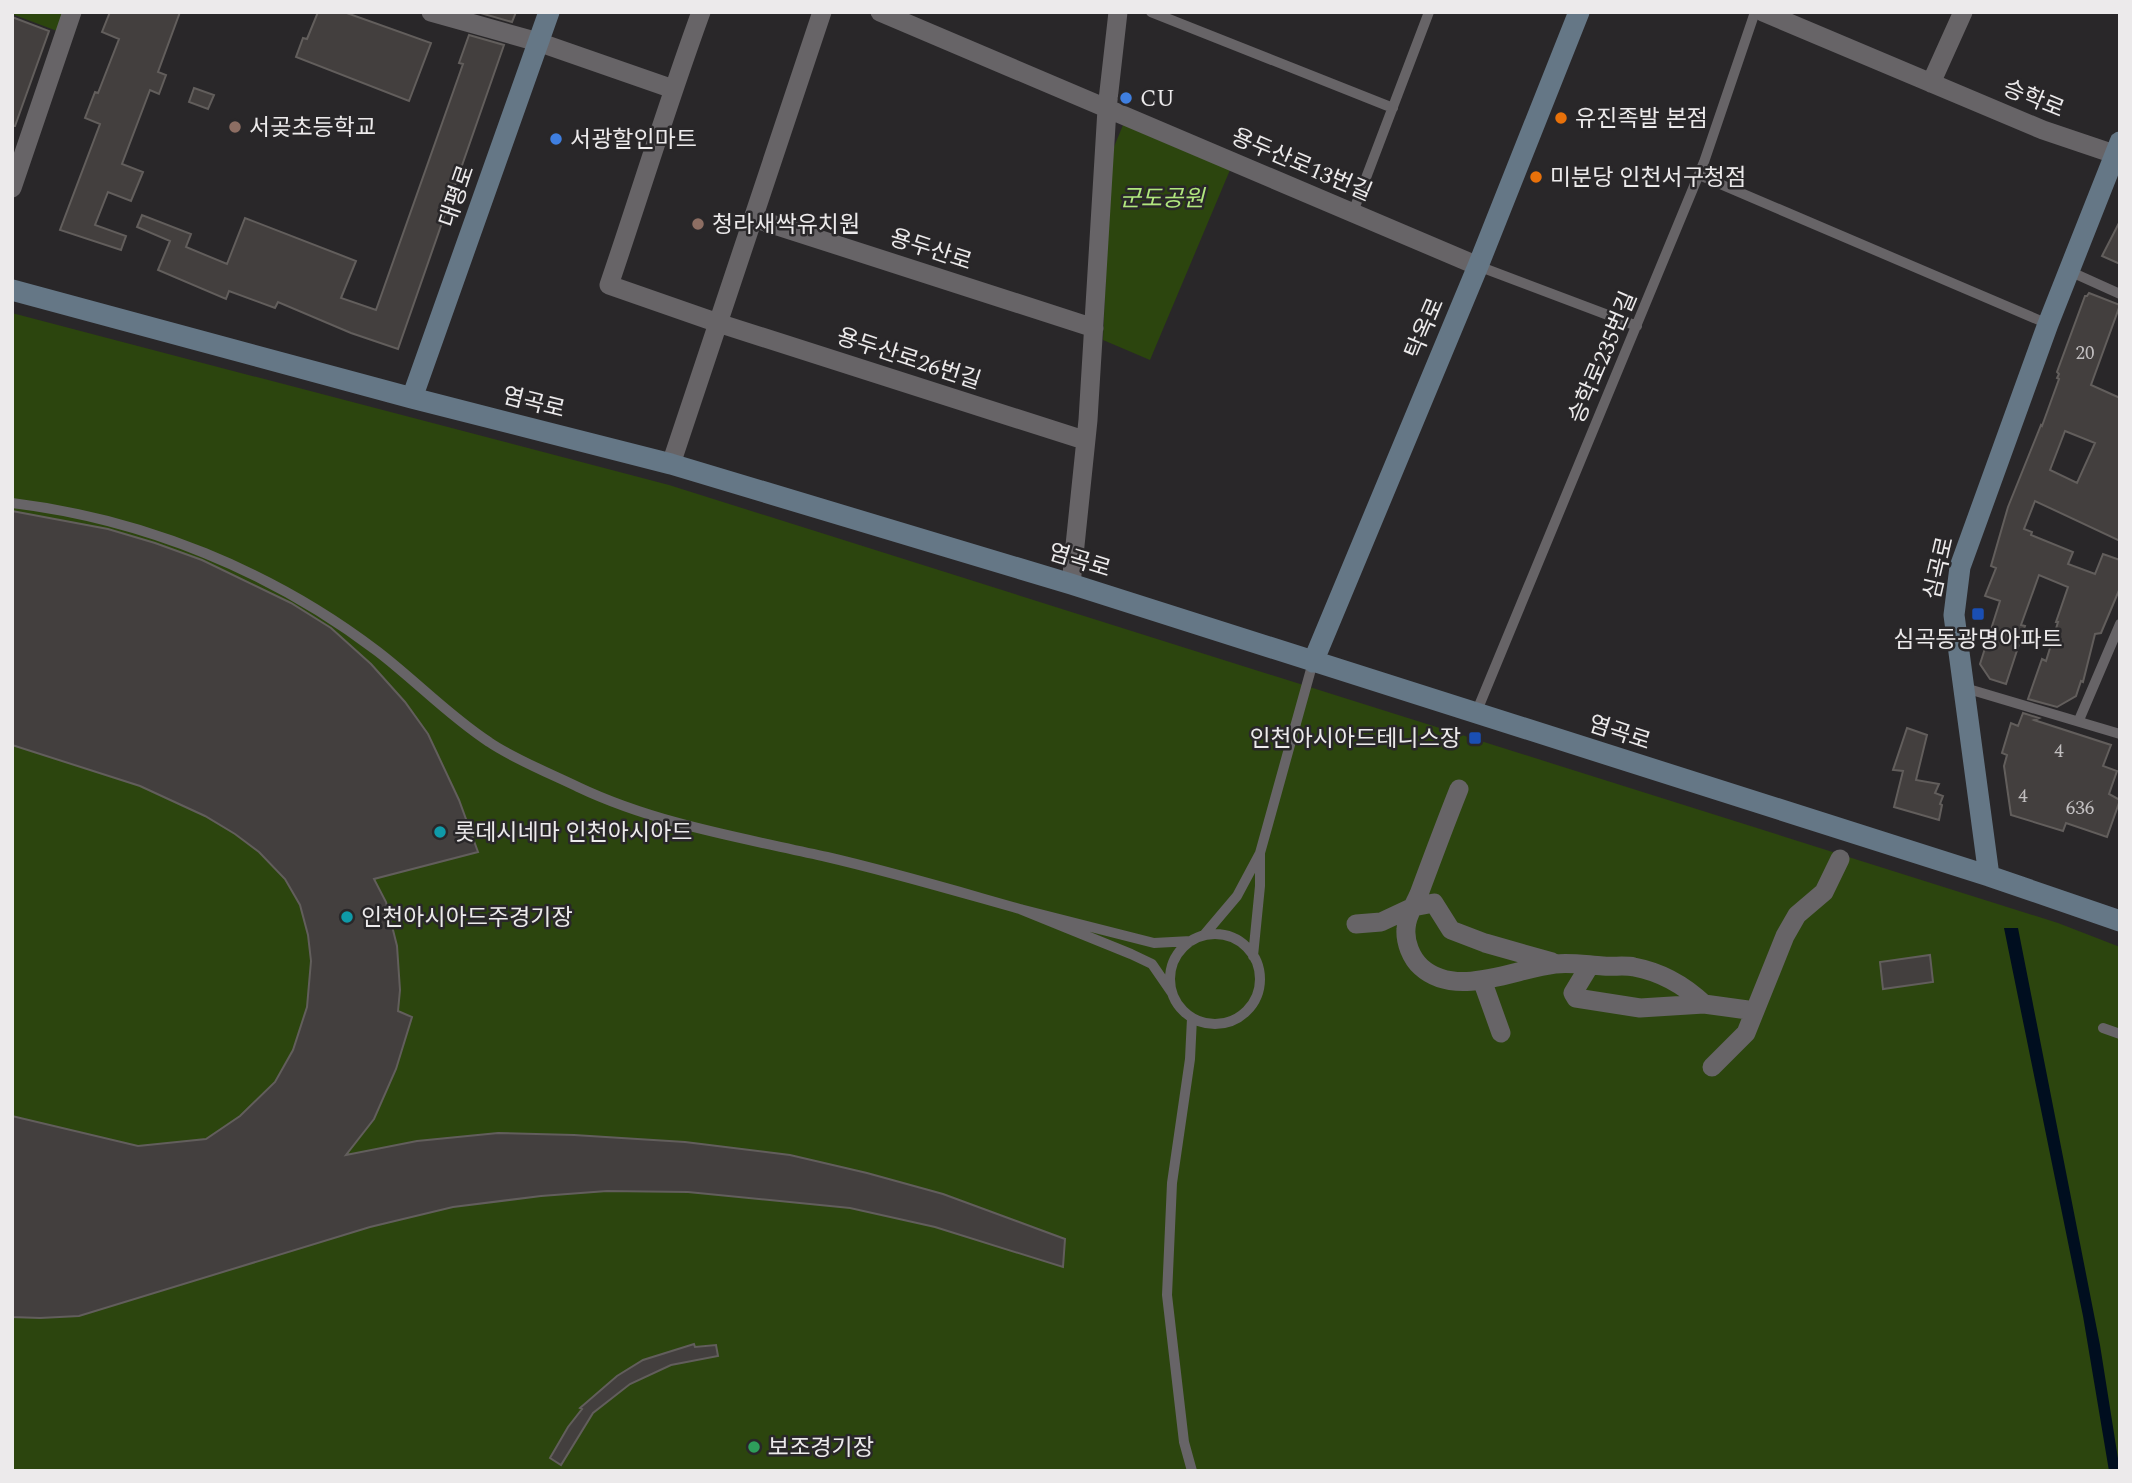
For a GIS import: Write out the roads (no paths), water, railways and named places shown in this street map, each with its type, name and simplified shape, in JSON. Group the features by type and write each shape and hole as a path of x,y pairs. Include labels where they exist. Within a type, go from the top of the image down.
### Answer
{"main road":[{"name":"대평로","path":"412,398 549,12"},
{"name":"탁옥로","path":"1313,662 1478,266 1579,12"},
{"name":"심곡로","path":"1989,876 1954,615 1960,568 2048,324 2118,150"},
{"name":"염곡로","path":"12,290 412,398 671,464 1071,584 1989,876 2120,921"}],"street":[{"path":"12,188 20,138 72,12"},
{"path":"431,12 538,42 673,89 701,12"},
{"path":"671,464 822,12"},
{"name":"용두산로13번길","path":"880,12 1478,266"},
{"path":"1071,584 1088,420 1107,109 1118,12"},
{"name":"승학로","path":"1763,12 2043,130 2118,150"},
{"path":"1931,83 1963,12"},
{"name":"용두산로26번길","path":"673,89 659,139 609,285 718,323 1084,440"},
{"name":"용두산로","path":"753,218 1094,328"},
{"path":"1459,789 1407,919 1405,931 1411,954 1430,975 1455,981 1482,980 1557,964 1619,968 1632,966 1670,979 1704,1004"},
{"path":"1712,1067 1746,1033 1785,936 1797,915 1824,892 1840,859"},
{"path":"1356,924 1381,922 1413,907 1434,903 1451,930 1557,964"},
{"path":"1590,965 1573,993 1576,998 1640,1008 1704,1004 1755,1011"},
{"path":"1482,980 1500,1034"}],"lane":[{"path":"1151,12 1393,108"},
{"path":"1353,212 1429,12"},
{"name":"승학로235번길","path":"1475,713 1699,175 1755,12"},
{"path":"1699,175 2048,324"},
{"path":"1478,266 1637,326"},
{"path":"2069,271 2120,295"},
{"path":"12,503 40,506 128,527 172,540 236,566 318,611 377,651 490,743 631,810 838,859 1153,943 1191,941"},
{"path":"2079,720 2120,624"},
{"path":"1204,935 1237,896 1260,853 1313,662"},
{"path":"1965,688 2120,734"},
{"path":"1254,956 1260,853"},
{"path":"1020,909 1152,964 1179,1007 1192,1018 1205,1023 1220,1024 1235,1020 1247,1010 1256,997 1260,983 1259,969 1254,956 1232,937 1204,935 1180,950 1172,962 1169,978 1172,993"},
{"path":"1192,1018 1190,1059 1172,1183 1167,1295 1184,1442 1192,1471"},
{"path":"2103,1028 2120,1034"}],"water":[{"path":"2004,928 2018,928 2100,1345 2120,1471 2109,1471 2083,1316"}],"place":[{"name":"CU","path":"1126,98"},
{"name":"유진족발 본점","path":"1561,118"},
{"name":"서곶초등학교","path":"235,127"},
{"name":"서광할인마트","path":"556,139"},
{"name":"미분당 인천서구청점","path":"1536,177"},
{"name":"청라새싹유치원","path":"698,224"},
{"name":"심곡동광명아파트","path":"1978,614"},
{"name":"인천아시아드테니스장","path":"1475,738"},
{"name":"롯데시네마 인천아시아드","path":"440,832"},
{"name":"인천아시아드주경기장","path":"347,917"},
{"name":"보조경기장","path":"754,1447"}],"park label":[{"name":"군도공원","path":"1162,198"}]}
